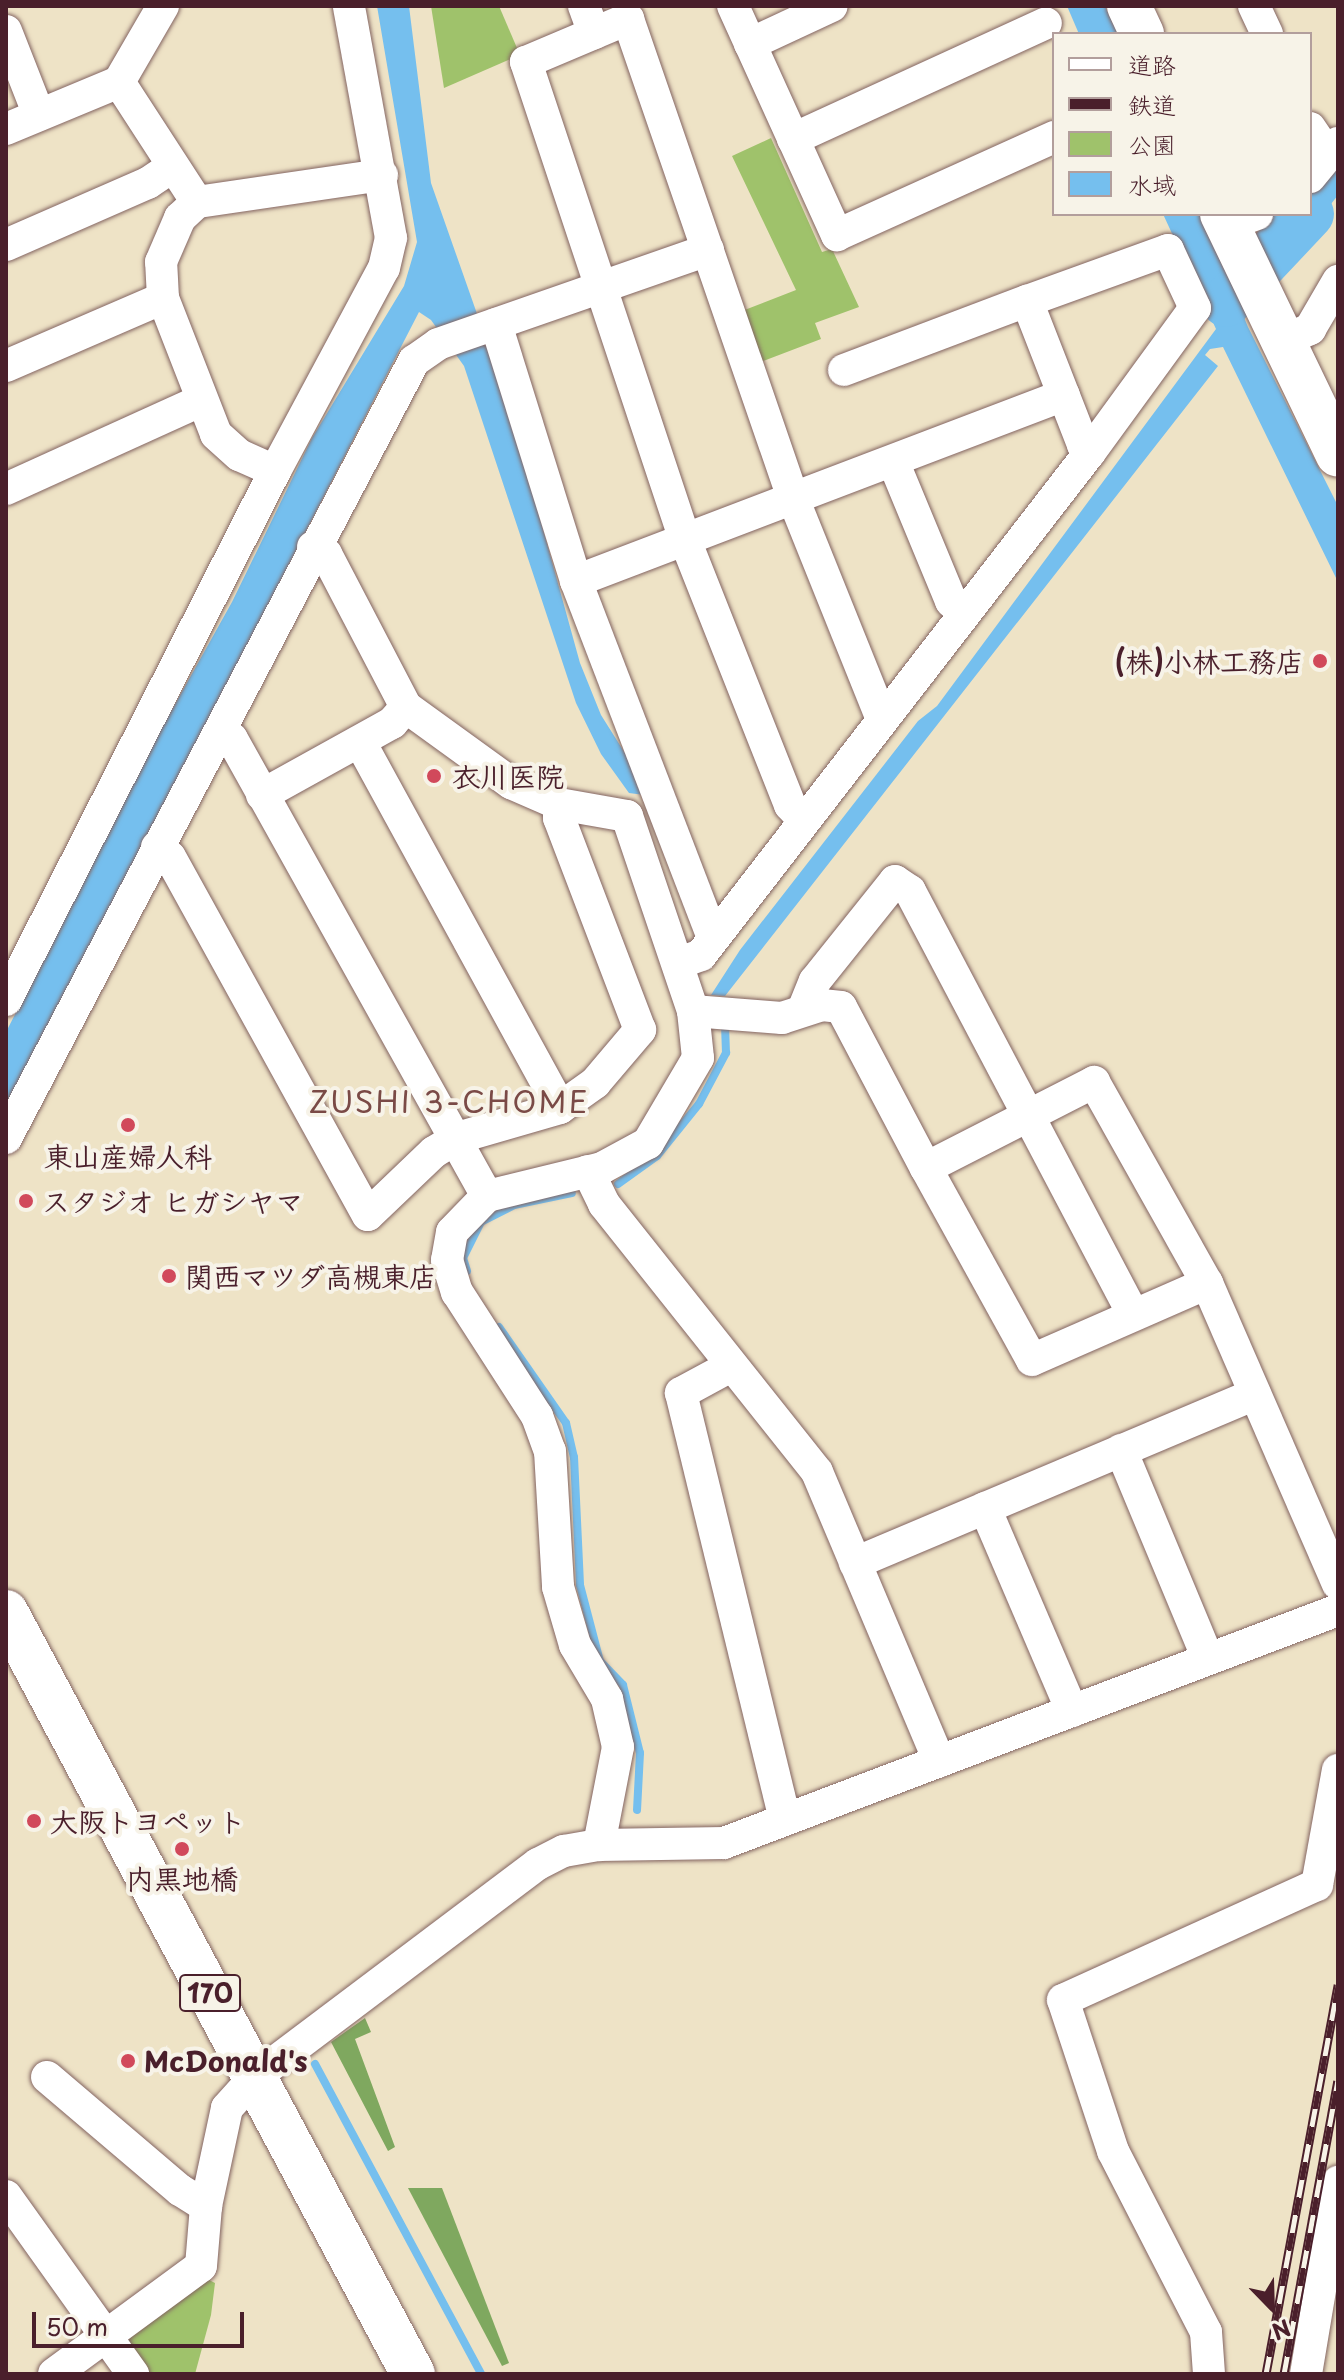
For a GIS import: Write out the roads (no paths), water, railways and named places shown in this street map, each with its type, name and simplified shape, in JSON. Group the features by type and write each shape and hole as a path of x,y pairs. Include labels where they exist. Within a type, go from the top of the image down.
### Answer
{"main road":[{"path":"1129,6 1141,32"},
{"path":"1243,243 1283,341 1334,437"},
{"name":"170","path":"6,1612 413,2374"}],"street":[{"path":"6,129 119,82 163,6"},
{"path":"6,1000 275,471 384,268 391,238 349,6"},
{"path":"733,6 837,235 1052,138"},
{"path":"750,44 832,6"},
{"path":"1254,6 1266,32"},
{"path":"803,819 790,805 685,540 526,62 589,20 628,19 793,498 881,717"},
{"path":"793,139 1046,23"},
{"path":"6,31 39,115"},
{"path":"119,82 197,202"},
{"path":"1312,132 1325,158"},
{"path":"6,245 148,183 173,166"},
{"path":"275,471 239,455 216,434 200,401 163,298 161,262 180,218 197,202 382,175"},
{"path":"6,1138 157,847 222,732 313,547 414,361 438,344 708,250"},
{"path":"679,963 701,955 962,612 1090,452 1195,308 1168,250 844,370"},
{"path":"1283,341 1310,329 1338,281"},
{"path":"6,366 163,298"},
{"path":"1027,301 1090,452"},
{"path":"491,326 576,581 713,937"},
{"path":"576,581 1064,395"},
{"path":"6,489 200,401"},
{"path":"893,461 951,601 962,612"},
{"path":"313,547 326,554 406,707 511,783 559,804 627,816 698,1011 698,1058 648,1143 588,1171 487,1196 452,1232 447,1260 457,1292 537,1416 550,1451 558,1587 575,1645 607,1699 618,1747 599,1845"},
{"path":"262,795 392,723 406,707"},
{"path":"222,732 232,739 487,1196"},
{"path":"360,742 560,1108"},
{"path":"157,847 170,857 368,1215 434,1152 457,1138 560,1108 595,1083 640,1030 559,818 559,804"},
{"path":"803,1010 815,981 895,881 910,891 1025,1118 1133,1314"},
{"path":"698,1011 782,1018 803,1010 841,1007 1032,1360 1207,1283"},
{"path":"926,1168 1094,1082 1207,1283 1338,1584"},
{"path":"588,1171 604,1204 817,1472 939,1761"},
{"path":"731,1366 681,1393 785,1819"},
{"path":"855,1563 1255,1394"},
{"path":"1121,1450 1208,1659"},
{"path":"985,1508 1072,1711"},
{"path":"54,2374 201,2266 206,2206 227,2108 255,2077 538,1864 564,1851 599,1845 724,1843 1338,1610"},
{"path":"1209,2374 1206,2332 1113,2151 1063,2000 1317,1885 1338,1770"},
{"path":"47,2077 180,2190 206,2206"},
{"path":"1306,2374 1338,2182"},
{"path":"6,2196 133,2374"}],"water":[{"path":"377,6 409,6 431,183 507,399 580,663 601,715 652,796 629,793 601,754 576,703 464,366 431,320 419,312 6,1113 6,1032 160,731 232,602 312,438 404,286 417,242"},
{"path":"1067,6 1105,6 1117,32 1078,32"},
{"path":"1338,161 1338,195 1283,266 1272,244 1294,216 1312,216 1312,194"},
{"path":"1164,216 1202,216 1248,327 1338,506 1338,582 1223,347 1210,349 1205,355 1218,366 725,996 711,995 740,950 918,721 937,706 1216,329"}],"waterway":[{"path":"1226,302 1307,216"},
{"path":"618,1184 657,1156 699,1104 726,1053 725,1021"},
{"path":"467,1271 463,1258 481,1222 514,1205 572,1193"},
{"path":"499,1327 566,1423 574,1457 580,1585 600,1661 623,1685 640,1753 637,1810"},
{"path":"315,2064 481,2374"}],"railway":[{"path":"1266,2374 1338,1985"},
{"path":"1284,2374 1338,2081"}],"place":[{"name":"(株)小林工務店","path":"1320,661"},
{"name":"衣川医院","path":"434,776"},
{"name":"東山産婦人科","path":"128,1125"},
{"name":"スタジオ ヒガシヤマ","path":"26,1201"},
{"name":"関西マツダ高槻東店","path":"169,1276"},
{"name":"大阪トヨペット","path":"34,1821"},
{"name":"内黒地橋","path":"182,1849"},
{"name":"McDonald's","path":"128,2061"}],"district":[{"name":"ZUSHI 3-CHOME","path":"449,1101"}]}
